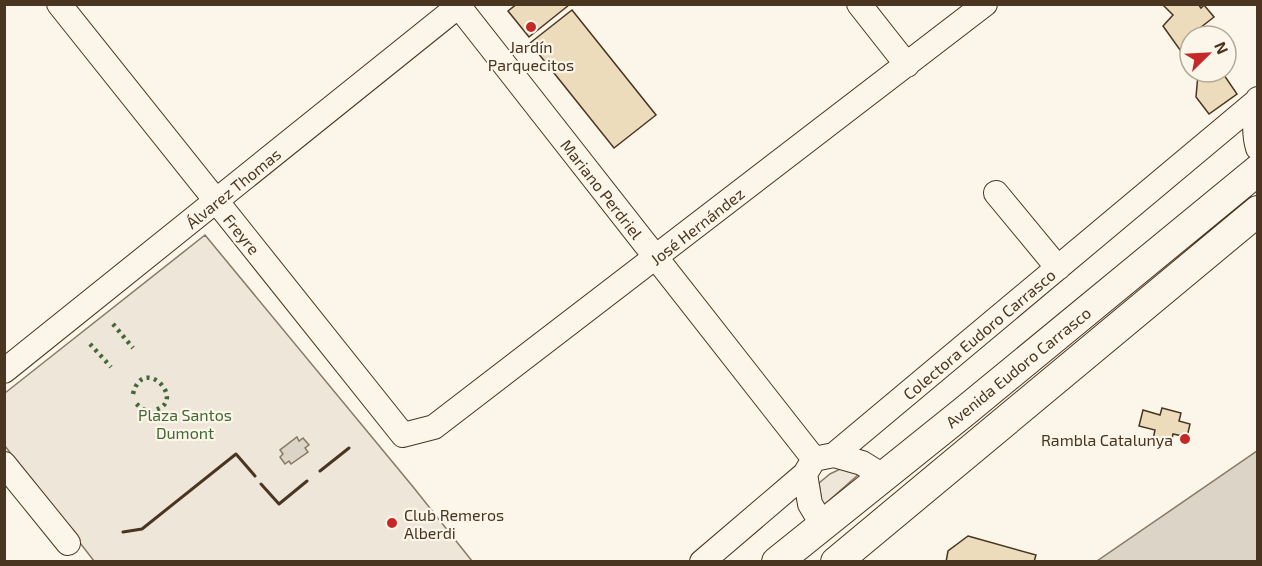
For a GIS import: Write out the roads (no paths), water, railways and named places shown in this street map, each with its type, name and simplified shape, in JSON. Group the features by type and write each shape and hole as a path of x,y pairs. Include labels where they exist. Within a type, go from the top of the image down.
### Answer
{"main road":[{"name":"Avenida Eudoro Carrasco","path":"777,561 965,411 1257,170"},
{"name":"Avenida Eudoro Carrasco","path":"836,561 1257,211"}],"street":[{"name":"Freyre","path":"59,4 403,435"},
{"path":"859,4 907,64"},
{"name":"José Hernández","path":"403,435 434,427 985,4"},
{"name":"Álvarez Thomas","path":"4,371 459,5"},
{"name":"Mariano Perdriel","path":"459,5 818,463 810,504 822,524"},
{"path":"1257,100 1255,123 1257,148"},
{"name":"Colectora Eudoro Carrasco","path":"702,561 818,463 1058,268 1257,100"},
{"path":"996,193 1058,268"},
{"path":"818,463 862,463 883,476"},
{"path":"4,464 68,543"}],"place":[{"name":"Jardín Parquecitos","path":"531,27"},
{"name":"Rambla Catalunya","path":"1185,439"},
{"name":"Club Remeros Alberdi","path":"392,523"}],"park label":[{"name":"Plaza Santos Dumont","path":"185,423"}]}
